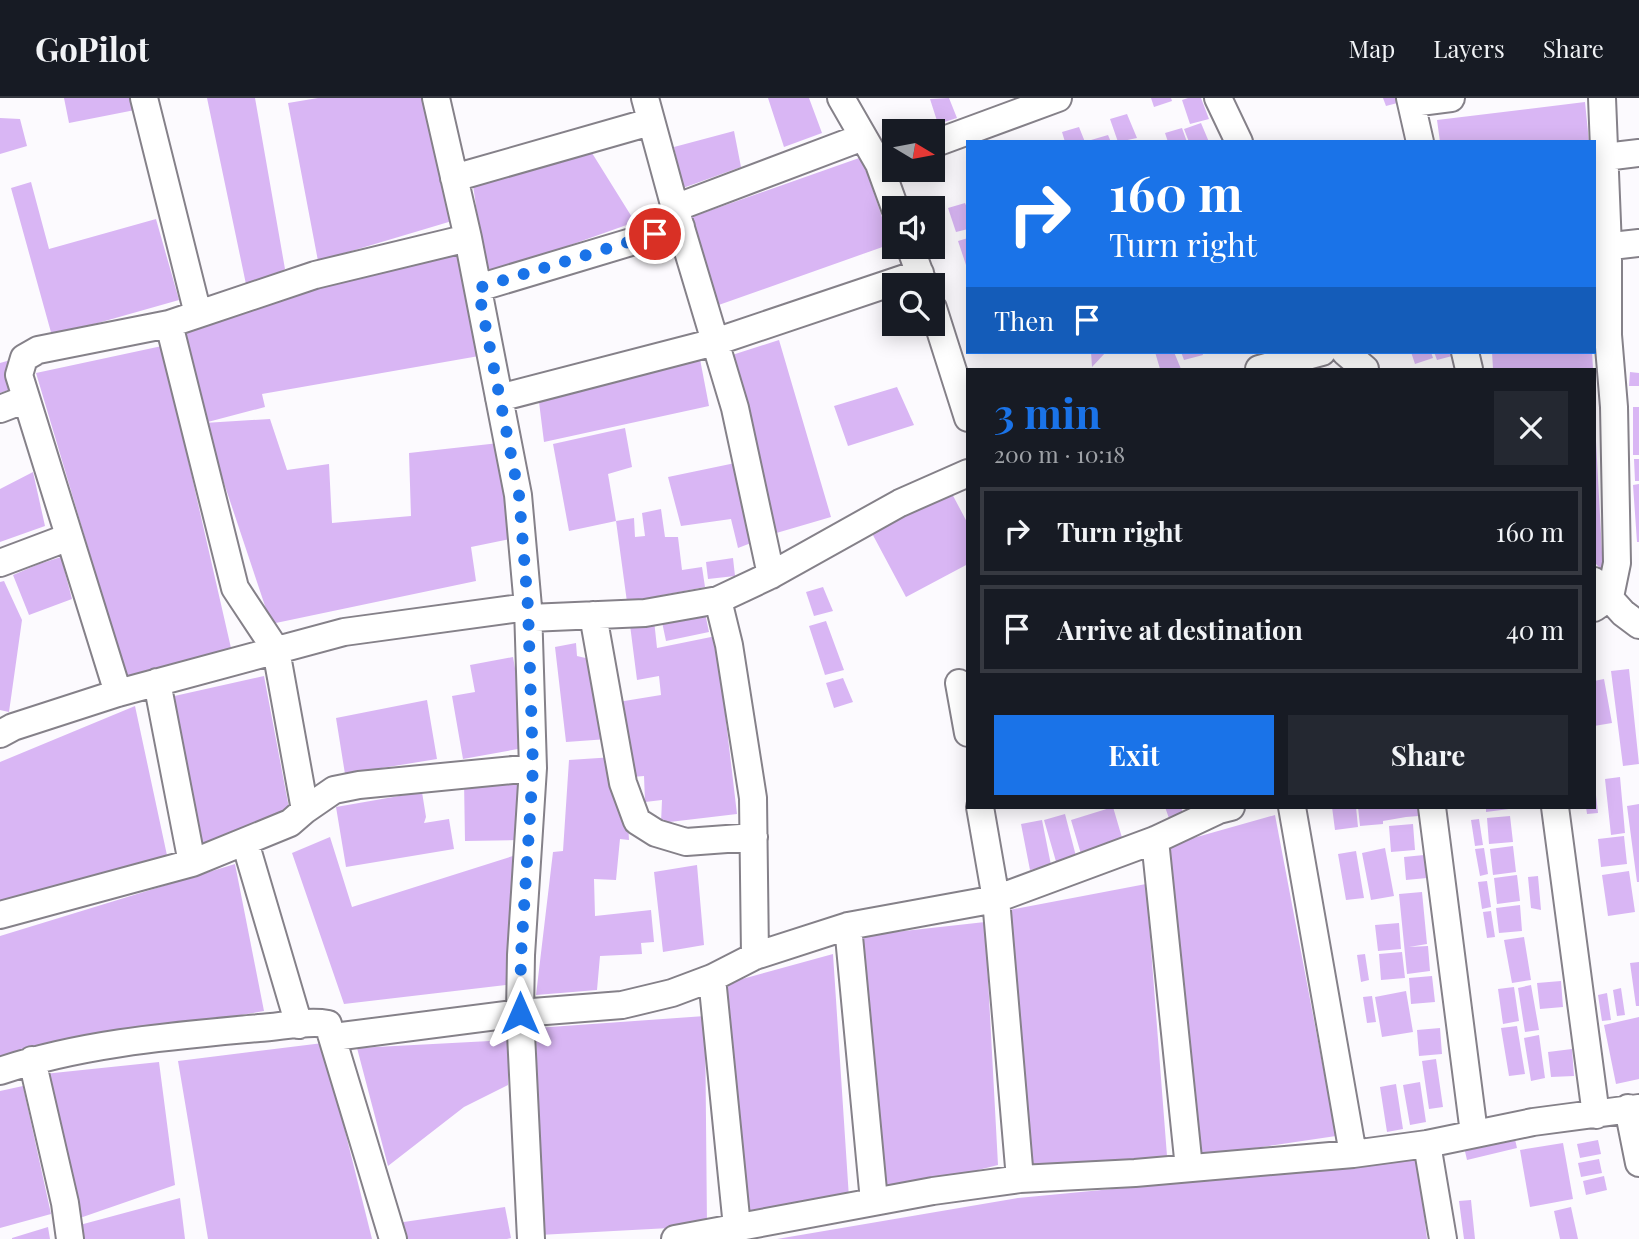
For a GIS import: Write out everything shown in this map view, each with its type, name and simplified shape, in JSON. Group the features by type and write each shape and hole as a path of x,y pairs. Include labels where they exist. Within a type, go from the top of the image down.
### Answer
{"street":[{"path":"144,98 198,314"},
{"path":"436,98 468,238 519,495 529,612 533,768 520,1013 531,1239"},
{"path":"841,98 863,137 882,156"},
{"path":"945,140 1058,98"},
{"path":"1218,98 1238,140"},
{"path":"1420,140 1411,101 1451,98"},
{"path":"1602,98 1605,157 1601,247 1628,563 1599,595 1639,625"},
{"path":"454,178 647,110 735,408 771,575"},
{"path":"478,288 678,217 863,137"},
{"path":"1605,157 1639,153"},
{"path":"118,693 19,375 24,358 38,350 169,324 315,275 468,238"},
{"path":"1601,247 1639,243"},
{"path":"499,398 715,342 882,291"},
{"path":"169,324 235,588 276,650 305,810"},
{"path":"942,336 966,412"},
{"path":"1263,368 1315,354"},
{"path":"1347,354 1364,368"},
{"path":"0,409 26,399"},
{"path":"0,734 13,727 118,693 344,632 529,612 593,615 645,613 718,600 771,575 900,503 966,474"},
{"path":"0,563 69,537"},
{"path":"718,600 729,645 751,786 755,956"},
{"path":"593,615 623,783 637,821 656,833 686,842 754,837"},
{"path":"157,682 192,863"},
{"path":"959,682 966,722"},
{"path":"0,915 192,863 290,823 334,790 359,785 533,768"},
{"path":"980,809 996,899 1020,1179"},
{"path":"334,1037 520,1013 622,1005 672,993 712,978 755,956 848,926 996,899 1155,840 1221,809"},
{"path":"1292,809 1353,1154"},
{"path":"1432,809 1474,1133"},
{"path":"1555,809 1596,1115"},
{"path":"1155,840 1189,1168"},
{"path":"245,842 299,1025"},
{"path":"848,926 874,1202"},
{"path":"712,978 737,1227"},
{"path":"0,1071 32,1060 145,1040 328,1024 393,1239"},
{"path":"32,1060 65,1203 70,1239"},
{"path":"675,1239 933,1191 1020,1179 1353,1154 1427,1144 1533,1122 1634,1108 1639,1163"},
{"path":"1427,1144 1443,1239"}],"building":[{"path":"64,98 133,98 135,110 69,123"},
{"path":"207,98 255,98 285,269 247,289"},
{"path":"318,98 424,98 452,221 318,261 288,103"},
{"path":"768,98 809,98 822,133 784,147"},
{"path":"949,98 957,118 945,122 945,119 936,119 930,99"},
{"path":"1151,98 1171,98 1172,101 1154,107"},
{"path":"1201,98 1209,119 1190,124 1182,100"},
{"path":"1383,98 1403,98 1405,101 1386,106"},
{"path":"1585,102 1589,140 1440,140 1437,120"},
{"path":"1127,114 1137,138 1117,140 1110,119"},
{"path":"0,118 20,119 27,146 0,154"},
{"path":"1201,123 1208,140 1188,140 1184,129"},
{"path":"1079,127 1084,140 1064,140 1062,132"},
{"path":"1182,128 1186,140 1167,140 1165,133"},
{"path":"734,131 741,167 683,188 674,147"},
{"path":"1108,135 1110,140 1091,140"},
{"path":"592,153 635,222 486,275 473,185"},
{"path":"862,157 882,217 882,247 713,307 683,220"},
{"path":"31,182 49,249 156,219 179,300 52,336 11,188"},
{"path":"965,203 966,230 956,232 948,208"},
{"path":"966,239 966,265 958,241"},
{"path":"457,250 479,356 262,394 265,407 204,423 186,331 320,285"},
{"path":"779,340 831,517 773,534 729,356"},
{"path":"162,346 231,648 127,679 36,373"},
{"path":"699,354 709,406 544,442 538,394"},
{"path":"1091,354 1104,354 1092,367"},
{"path":"1156,354 1175,354 1181,368 1160,368"},
{"path":"1182,354 1203,355 1184,360"},
{"path":"1412,354 1432,354 1433,358 1415,364"},
{"path":"1435,354 1456,355 1437,360"},
{"path":"1492,354 1592,354 1593,368 1493,368"},
{"path":"14,359 17,387 0,393 0,363"},
{"path":"1630,372 1639,373 1639,386 1629,386"},
{"path":"897,387 914,425 848,446 834,406"},
{"path":"1633,407 1639,407 1639,455 1633,455"},
{"path":"270,419 287,470 329,464 332,523 411,516 409,453 499,443 510,539 471,547 476,581 271,624 204,423"},
{"path":"625,428 632,467 608,474 616,521 569,531 553,444"},
{"path":"1596,441 1603,571 1596,564"},
{"path":"1634,459 1639,459 1639,481 1635,481"},
{"path":"740,462 759,540 738,548 731,519 681,526 668,477"},
{"path":"33,472 45,526 0,542 0,489"},
{"path":"1639,484 1639,542 1637,542 1633,485"},
{"path":"950,490 966,520 966,565 906,597 867,524"},
{"path":"661,509 665,537 678,537 682,570 702,567 705,587 627,602 616,521 634,518 635,537 645,536 642,513"},
{"path":"61,557 72,599 29,615 13,575"},
{"path":"733,558 735,576 708,579 706,562"},
{"path":"4,581 22,620 9,712 0,710 0,582"},
{"path":"823,587 833,611 814,616 806,592"},
{"path":"705,613 709,632 666,641 662,622"},
{"path":"654,620 657,648 716,636 737,814 661,823 662,800 645,802 644,776 632,777 618,702 661,695 659,676 637,680 630,625"},
{"path":"826,621 844,670 825,675 809,626"},
{"path":"576,643 577,656 594,660 608,739 566,742 555,647"},
{"path":"513,657 529,747 463,759 452,696 475,692 470,665"},
{"path":"1629,669 1639,764 1623,766 1611,671"},
{"path":"264,676 289,808 202,848 170,697"},
{"path":"843,678 853,702 834,708 826,683"},
{"path":"1604,679 1612,723 1596,726 1596,681"},
{"path":"427,700 437,759 345,774 336,718"},
{"path":"135,706 168,860 0,911 0,762"},
{"path":"614,757 627,804 629,840 620,839 616,880 594,879 595,916 651,910 654,942 641,943 642,954 600,956 597,990 536,995 553,852 563,851 569,760"},
{"path":"1620,777 1625,833 1611,835 1605,779"},
{"path":"519,780 520,840 465,841 464,781"},
{"path":"422,792 426,817 424,823 449,819 454,849 346,867 336,807"},
{"path":"1596,795 1598,813 1587,814 1586,809 1596,809"},
{"path":"1639,804 1639,882 1637,882 1627,806"},
{"path":"1114,809 1123,841 1081,854 1071,820"},
{"path":"1166,809 1182,809 1185,819 1171,824"},
{"path":"1332,809 1356,809 1358,827 1335,830"},
{"path":"1358,809 1430,809 1431,815 1360,826"},
{"path":"1486,809 1509,809 1486,812"},
{"path":"1065,814 1077,860 1057,865 1044,820"},
{"path":"1275,815 1336,1136 1202,1156 1165,846"},
{"path":"1510,816 1513,842 1489,844 1487,818"},
{"path":"1479,819 1483,845 1475,846 1471,820"},
{"path":"1042,820 1051,865 1030,870 1021,824"},
{"path":"1413,824 1415,850 1391,852 1389,826"},
{"path":"1624,836 1627,864 1601,867 1598,839"},
{"path":"330,837 352,907 516,855 515,984 344,1004 292,853"},
{"path":"1513,846 1516,872 1493,875 1490,849"},
{"path":"1385,848 1394,896 1371,900 1362,853"},
{"path":"1484,848 1488,874 1480,876 1475,849"},
{"path":"1356,851 1364,898 1346,900 1338,854"},
{"path":"1424,855 1427,878 1406,880 1404,857"},
{"path":"235,864 264,1011 26,1052 0,1060 0,936"},
{"path":"697,865 704,945 663,952 654,872"},
{"path":"1629,871 1635,912 1608,916 1602,875"},
{"path":"1517,875 1520,901 1497,904 1494,878"},
{"path":"1538,876 1541,910 1531,908 1528,877"},
{"path":"1487,881 1491,907 1482,909 1478,882"},
{"path":"1146,884 1167,1156 1031,1168 1009,910"},
{"path":"1422,892 1427,944 1409,947 1428,946 1430,971 1407,974 1399,894"},
{"path":"1520,905 1522,931 1499,933 1496,908"},
{"path":"1491,911 1495,937 1487,938 1483,912"},
{"path":"985,922 998,1165 879,1195 859,936"},
{"path":"1399,923 1401,949 1378,951 1375,925"},
{"path":"1524,937 1531,980 1512,983 1504,940"},
{"path":"1402,952 1405,978 1381,980 1379,954"},
{"path":"833,954 849,1198 743,1219 724,984"},
{"path":"1365,954 1369,980 1361,982 1357,955"},
{"path":"1639,962 1639,1006 1636,1006 1630,963"},
{"path":"1432,976 1435,1002 1411,1004 1409,978"},
{"path":"1561,981 1563,1007 1540,1009 1537,983"},
{"path":"1531,985 1539,1030 1525,1032 1518,988"},
{"path":"1514,987 1519,1021 1503,1024 1498,989"},
{"path":"1621,988 1625,1015 1617,1016 1613,990"},
{"path":"1406,991 1413,1032 1382,1037 1375,997"},
{"path":"1607,993 1611,1020 1602,1021 1598,995"},
{"path":"1372,996 1376,1022 1367,1023 1363,997"},
{"path":"705,1016 707,1226 539,1235 536,1028"},
{"path":"1639,1017 1639,1079 1616,1084 1604,1025"},
{"path":"1517,1026 1525,1074 1509,1076 1501,1028"},
{"path":"1440,1028 1442,1054 1419,1056 1417,1030"},
{"path":"1539,1035 1545,1078 1531,1081 1524,1038"},
{"path":"509,1040 508,1085 464,1107 388,1166 357,1048"},
{"path":"323,1043 372,1239 208,1239 178,1061"},
{"path":"1572,1049 1574,1076 1551,1077 1548,1052"},
{"path":"1436,1059 1443,1107 1429,1109 1422,1061"},
{"path":"159,1062 175,1185 77,1219 44,1074"},
{"path":"1420,1082 1426,1122 1410,1125 1403,1085"},
{"path":"1396,1084 1403,1129 1387,1132 1380,1087"},
{"path":"23,1086 51,1214 0,1228 0,1091"},
{"path":"1514,1135 1517,1148 1467,1160 1464,1147"},
{"path":"1598,1140 1601,1154 1580,1158 1577,1144"},
{"path":"1563,1143 1573,1199 1530,1207 1520,1150"},
{"path":"1599,1159 1602,1173 1581,1177 1578,1163"},
{"path":"1418,1160 1427,1239 777,1239 1018,1198"},
{"path":"1604,1176 1607,1190 1586,1195 1583,1181"},
{"path":"180,1198 185,1239 78,1239 76,1226"},
{"path":"1471,1200 1475,1239 1464,1239 1459,1201"},
{"path":"505,1207 511,1238 507,1239 401,1239 397,1223"},
{"path":"1571,1207 1578,1239 1560,1239 1554,1211"},
{"path":"48,1227 50,1239 12,1239 12,1238"}],"route":[{"path":"520,1013 533,768 528,607 519,495 478,288 655,234"}]}
